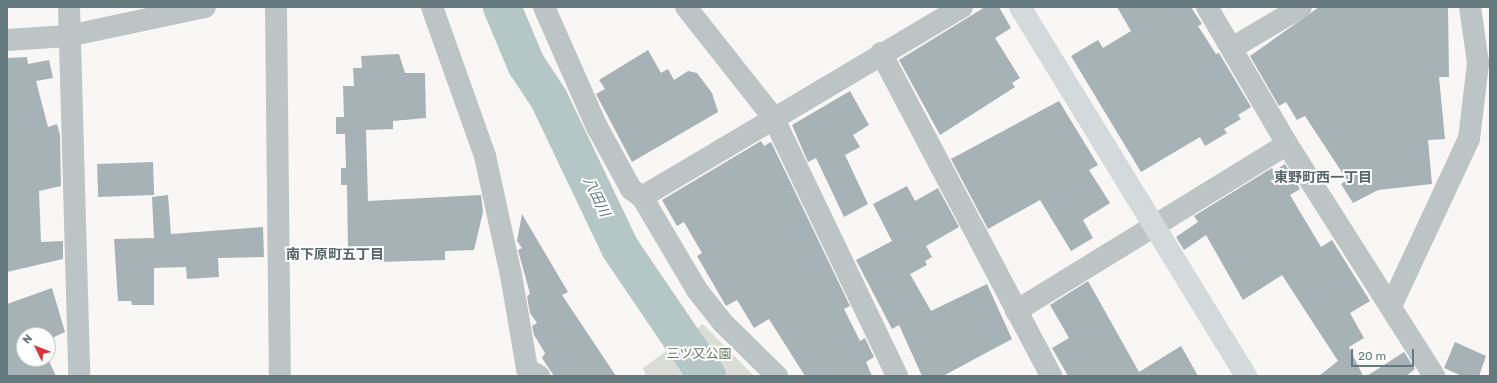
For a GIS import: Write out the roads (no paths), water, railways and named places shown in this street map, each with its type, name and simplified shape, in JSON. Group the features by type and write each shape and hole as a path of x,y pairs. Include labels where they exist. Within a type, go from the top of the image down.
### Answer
{"street":[{"path":"69,7 68,36 79,376"},
{"path":"7,40 68,36 205,7"},
{"path":"276,7 280,376"},
{"path":"432,7 485,156 511,275 529,374"},
{"path":"544,7 596,125 631,189 642,197 697,290 722,323 777,376"},
{"path":"686,7 773,118 897,376"},
{"path":"642,197 881,53 962,7"},
{"path":"1020,7 1246,376"},
{"path":"1207,7 1287,144 1434,376"},
{"path":"1232,48 1301,7"},
{"path":"1391,306 1469,139 1478,63 1470,7"},
{"path":"881,53 1051,376"},
{"path":"1016,311 1287,144"}],"waterway":[{"name":"八田川","path":"502,7 526,64 549,99 620,248 707,376"}],"district":[{"name":"東野町西一丁目","path":"1323,178"},
{"name":"南下原町五丁目","path":"335,255"}],"park label":[{"name":"三ツ又公園","path":"699,354"}]}
